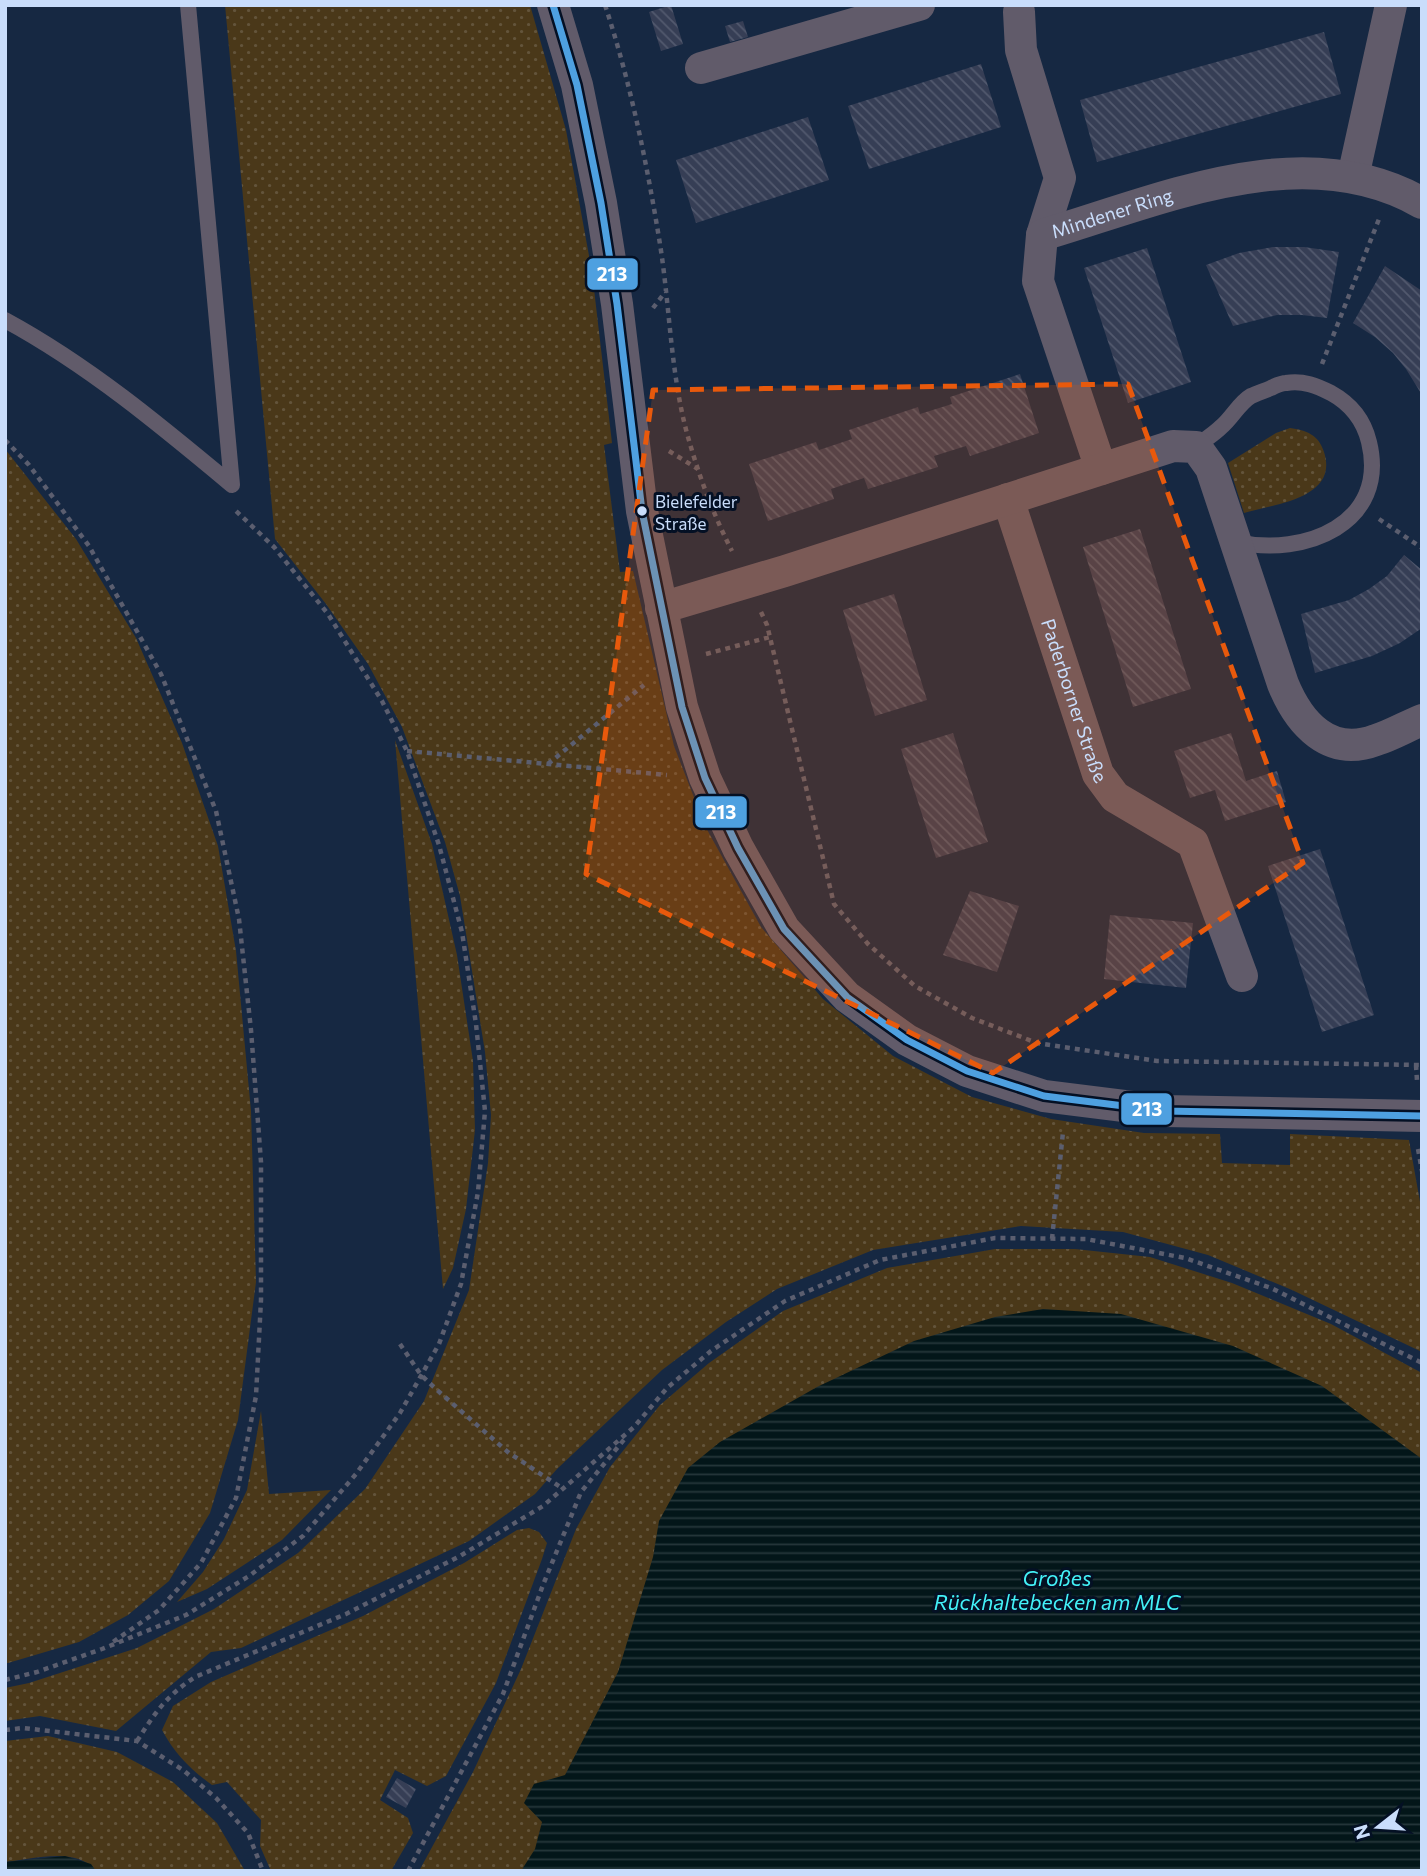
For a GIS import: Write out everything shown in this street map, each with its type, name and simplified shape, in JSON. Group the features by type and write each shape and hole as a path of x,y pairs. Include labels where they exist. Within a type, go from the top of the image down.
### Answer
{"street":[{"path":"553,5 577,85 601,203 642,511 682,707 705,778 738,848 784,929 847,997 907,1040 968,1071 1044,1096 1164,1111 1422,1116"},
{"path":"701,68 919,5"},
{"path":"1353,177 1391,5"},
{"path":"1019,8 1021,50 1060,178 1042,235"},
{"name":"Mindener Ring","path":"1101,469 1038,281 1042,235 1227,180 1272,174 1353,177 1422,203"},
{"path":"660,608 1173,446 1196,447 1211,468 1283,684 1293,707 1306,724 1319,735 1350,745 1374,741 1422,720"},
{"name":"Paderborner Straße","path":"1008,499 1098,774 1115,797 1193,843 1242,976"}],"lane":[{"path":"5,320 34,336 132,402 232,485 188,5"},
{"path":"1196,447 1222,427 1250,397 1285,383 1314,384 1343,400 1365,426 1373,461 1370,491 1352,517 1327,534 1296,544 1258,547 1237,542"}],"path":[{"path":"605,5 618,45 643,152 659,239 676,374 688,435 714,516 767,625 834,904 868,944 915,986 972,1018 1037,1043 1157,1061 1422,1065"},
{"path":"1314,384 1390,190"},
{"path":"5,440 29,465 89,546 161,674 216,811 239,919 251,1030 261,1162 261,1300 256,1396 236,1498 201,1563 159,1610 102,1649"},
{"path":"1361,507 1422,548"},
{"path":"5,1680 37,1672 102,1649 186,1615 249,1576 303,1536 356,1474 400,1413 439,1343 461,1284 478,1192 485,1111 476,1024 462,932 439,845 407,751 382,701 328,614 274,547"},
{"path":"547,765 671,662 769,638"},
{"path":"407,751 705,778"},
{"path":"1052,1239 1064,1121 1061,1098"},
{"path":"408,1871 503,1694 581,1492 667,1388 710,1351 785,1301 880,1260 995,1238 1086,1239 1185,1258 1271,1288 1422,1363"},
{"path":"400,1344 421,1375 509,1453 562,1488"},
{"path":"137,1741 160,1705 174,1691 195,1677 346,1614 460,1556 542,1506 634,1427"},
{"path":"5,1730 23,1728 137,1741 183,1770 216,1798 248,1833 262,1871"}],"highlighted area":[{"path":"1128,384 1303,863 993,1073 586,874 653,390"}],"shaded area":[{"path":"225,5 530,5 566,130 592,272 612,443 604,445 620,572 633,571 674,746 705,826 761,927 823,999 893,1056 972,1097 1051,1119 1144,1133 1220,1134 1222,1163 1290,1165 1290,1134 1409,1140 1422,1213 1422,1352 1292,1290 1208,1255 1123,1232 1021,1226 873,1250 777,1289 726,1322 662,1370 557,1469 535,1494 469,1541 241,1648 211,1652 116,1731 40,1716 5,1721 5,1688 29,1683 137,1648 214,1609 298,1553 365,1489 424,1401 469,1290 488,1163 491,1115 485,1052 460,896 445,842 402,727 368,664 326,604 275,539"},
{"path":"1290,428 1306,432 1319,441 1326,467 1322,480 1313,489 1287,502 1244,513 1228,463 1276,433"},
{"path":"5,449 76,539 136,638 182,743 218,846 236,951 251,1111 256,1282 238,1420 210,1513 169,1581 128,1615 79,1642 8,1663 5,1663"},
{"path":"395,740 432,844 457,955 473,1061 475,1130 466,1209 453,1268 443,1289"},
{"name":"Großes Rückhaltebecken am MLC","path":"995,1249 1075,1249 1150,1257 1232,1283 1331,1324 1422,1373 1422,1871 419,1871 473,1772 521,1669 576,1529 610,1467 660,1405 709,1363 783,1311 887,1268"},
{"path":"261,1411 269,1494 331,1490 282,1540 207,1589 177,1602 203,1572 224,1539 247,1490"},
{"path":"529,1528 539,1532 547,1543 542,1559 496,1683 446,1776 427,1786 395,1770 380,1800 408,1818 413,1833 391,1871 271,1871 260,1846 261,1820 227,1782 212,1785 178,1754 167,1739 162,1730 173,1706 211,1682 363,1616 464,1563 517,1530"},
{"path":"48,1736 117,1752 173,1782 217,1823 245,1871 96,1871 88,1863 66,1856 5,1862 5,1741"}],"water":[{"name":"Großes Rückhaltebecken am MLC","path":"1043,1309 1121,1314 1233,1346 1322,1386 1422,1459 1422,1871 521,1871 535,1849 542,1822 524,1803 534,1784 565,1775 618,1672 653,1557 659,1521 688,1468 720,1442 817,1387 914,1341 995,1317"},
{"path":"65,1856 91,1864 96,1871 5,1871 5,1862"}],"building":[{"path":"671,5 683,44 661,51 649,12"},
{"path":"743,21 748,37 730,42 725,26"},
{"path":"1324,32 1341,94 1097,162 1080,100"},
{"path":"981,64 1001,127 869,169 848,106"},
{"path":"808,117 829,180 696,223 676,160"},
{"path":"1273,247 1304,247 1339,252 1327,318 1277,315 1233,326 1206,265 1239,253"},
{"path":"1147,248 1191,382 1128,403 1084,268"},
{"path":"1385,266 1422,291 1422,395 1393,353 1353,323"},
{"path":"1020,374 1039,433 970,456 966,446 934,456 938,467 868,489 864,478 831,489 834,499 768,521 749,464 816,442 819,450 852,439 849,430 918,407 920,414 952,404 950,397"},
{"path":"1140,529 1191,689 1133,707 1083,547"},
{"path":"1404,555 1422,570 1422,628 1400,643 1372,656 1315,673 1301,614 1349,600 1369,589 1387,576"},
{"path":"894,594 927,700 875,716 843,610"},
{"path":"953,733 988,842 936,858 901,749"},
{"path":"1231,733 1246,781 1277,771 1286,802 1225,821 1215,790 1190,798 1174,751"},
{"path":"1320,849 1374,1015 1322,1032 1268,866"},
{"path":"970,891 1019,906 997,972 943,955"},
{"path":"1110,915 1193,923 1186,988 1104,979"},
{"path":"397,1778 416,1789 406,1808 386,1797"}],"transit line":[{"name":"213","path":"553,5 577,85 601,203 617,304 642,511 682,707 705,778 738,848 784,929 847,997 907,1040 967,1071 1044,1096 1164,1111 1422,1116"}],"place":[{"name":"Bielefelder Straße","path":"642,511"}]}
